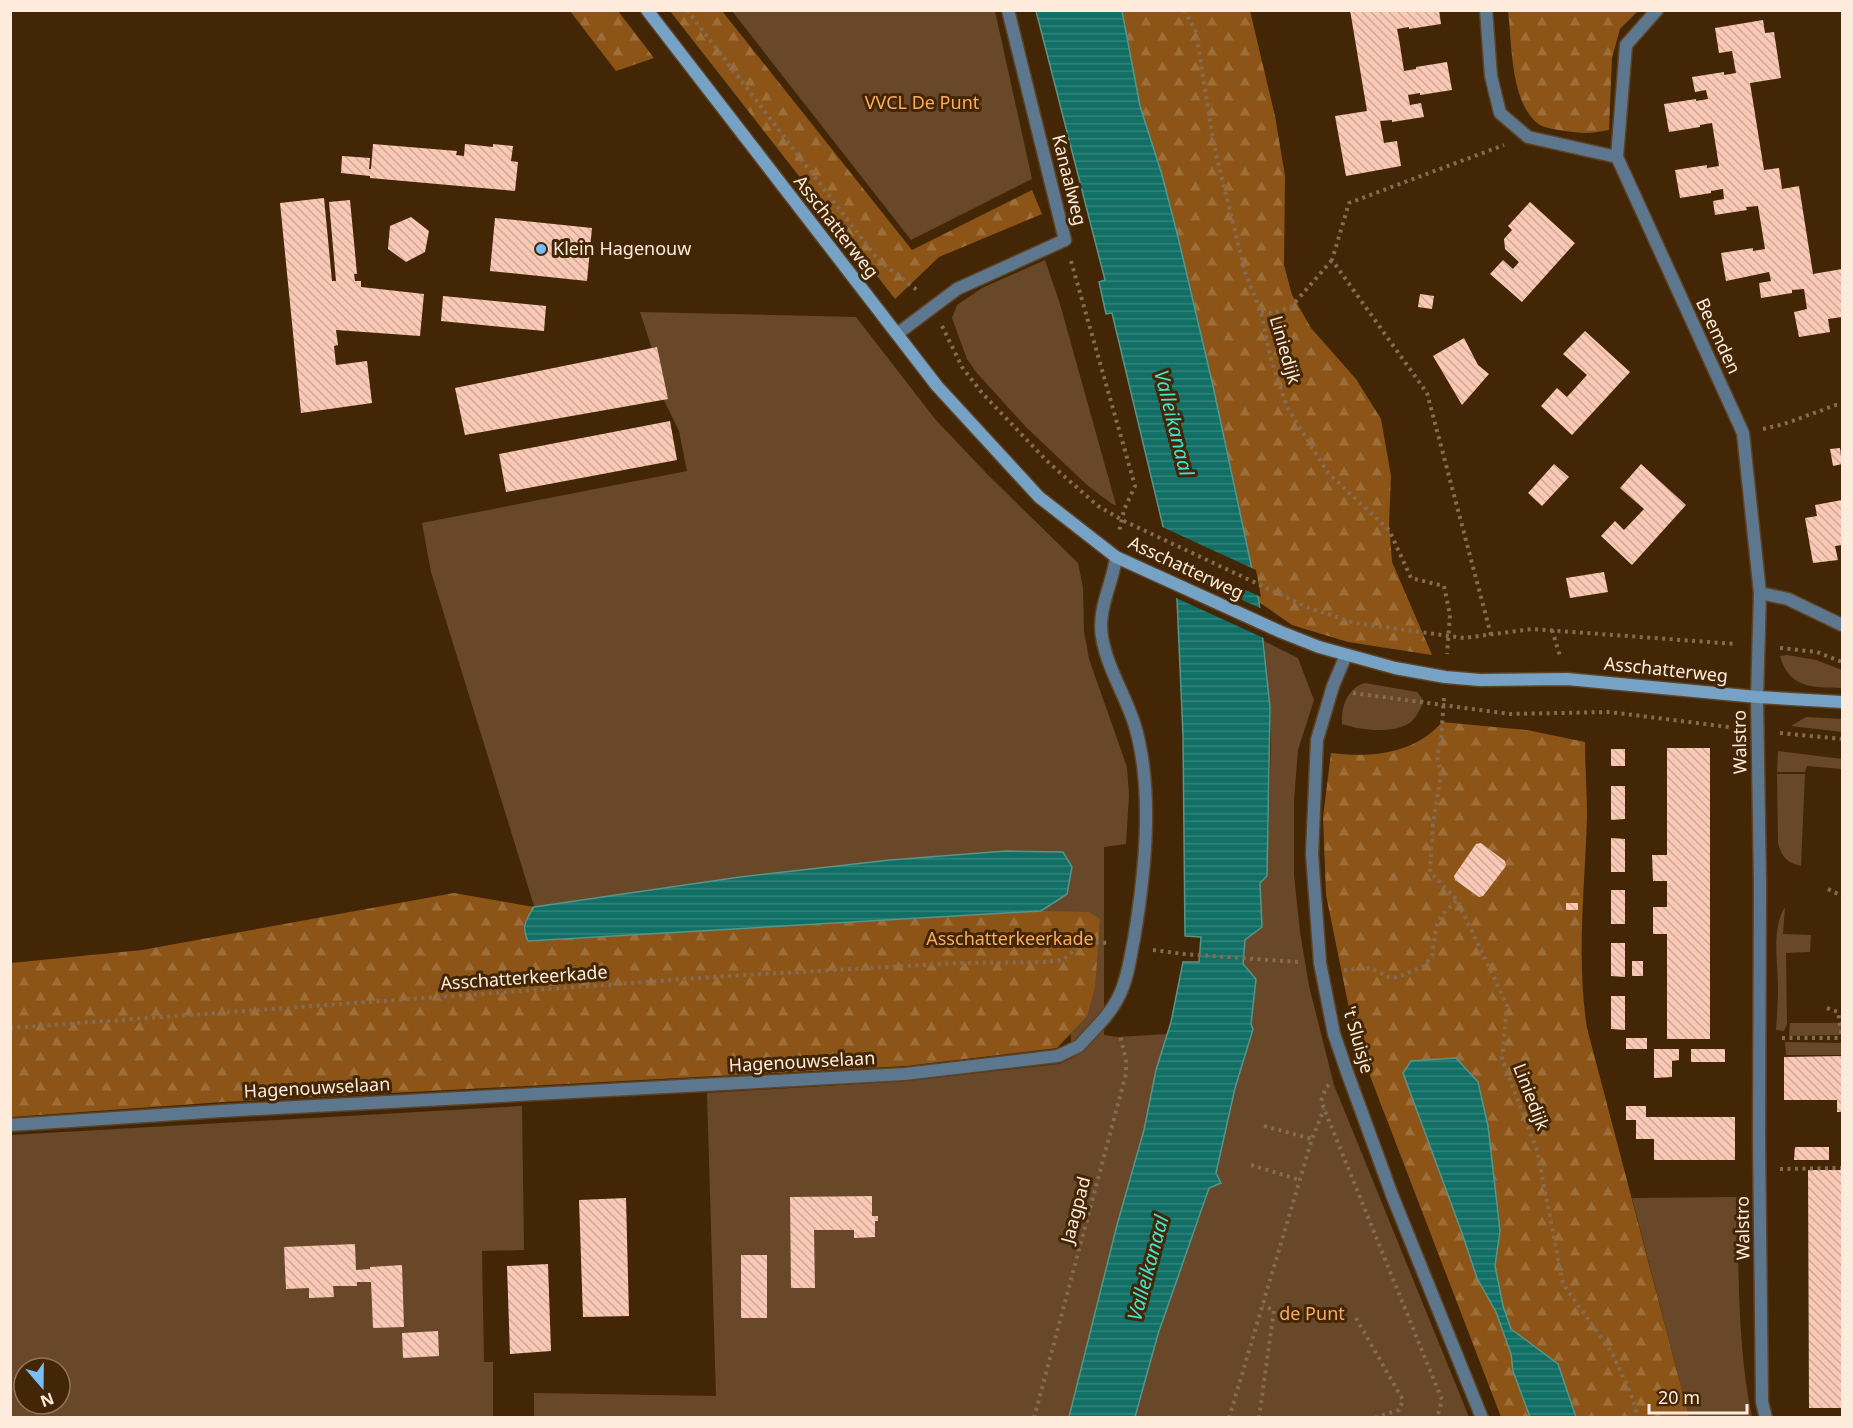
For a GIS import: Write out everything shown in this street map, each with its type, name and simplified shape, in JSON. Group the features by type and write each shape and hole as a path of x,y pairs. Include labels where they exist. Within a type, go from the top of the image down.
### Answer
{"street":[{"name":"Asschatterweg","path":"647,10 937,386 1039,497 1116,556 1281,632 1346,655 1395,668 1445,677 1480,680 1567,678 1757,697 1842,702"},
{"name":"Kanaalweg","path":"897,334 957,289 1065,240 1008,10"},
{"path":"1486,10 1491,76 1500,113 1527,136 1617,157"},
{"name":"Beemden","path":"1657,10 1626,45 1617,157 1743,433 1760,593 1757,697"},
{"name":"Hagenouwselaan","path":"10,1125 222,1111 905,1074 1058,1056 1079,1046 1108,1012 1125,982 1142,876 1145,818 1142,760 1135,726 1101,635 1106,591 1114,570 1116,556"},
{"path":"1760,593 1788,599 1842,625"},
{"name":"'t Sluisje","path":"1346,655 1333,686 1317,740 1312,854 1319,955 1332,1023 1347,1072 1392,1195 1482,1418"},
{"name":"Walstro","path":"1757,697 1762,1402 1766,1418"}],"path":[{"name":"Asschatterweg","path":"687,10 879,261 891,272 913,285 931,308 946,332 962,367 982,393 1064,477 1098,506 1122,520 1309,608 1355,624 1464,638 1532,629 1758,646 1817,651 1842,662"},
{"name":"Liniedijk","path":"1184,10 1196,32 1214,146 1245,272 1261,312 1270,356 1287,407 1328,473 1389,530 1411,578 1443,586 1450,615 1449,637"},
{"path":"1261,312 1272,313 1291,307 1332,260 1349,203 1527,136"},
{"path":"1065,240 1135,486 1122,520"},
{"path":"1332,260 1427,393 1491,635"},
{"path":"1743,433 1784,424 1836,405 1842,405"},
{"path":"1333,686 1347,692 1510,714 1610,712 1842,739"},
{"name":"Liniedijk","path":"1443,715 1437,757 1441,773 1433,825 1430,872 1457,900 1507,1005 1502,1059 1537,1150 1563,1284 1612,1353 1631,1394 1638,1418"},
{"path":"1828,889 1842,896"},
{"path":"1346,971 1363,967 1371,968 1390,978 1424,966 1432,956 1436,927 1442,915 1457,900"},
{"name":"Asschatterkeerkade","path":"10,1028 728,976 960,963 1040,963 1063,960 1083,942 1108,943"},
{"path":"1132,947 1184,954 1260,959"},
{"path":"1760,1038 1842,1038 1839,1012 1827,1008"},
{"name":"Jaagpad","path":"1034,1418 1126,1074 1124,1048 1115,1016 1108,1012"},
{"path":"1229,1418 1312,1139 1324,1109 1442,1400 1437,1418"},
{"path":"1264,1126 1312,1139"},
{"path":"1251,1165 1300,1180"},
{"path":"1761,1169 1842,1168"},
{"path":"1260,1418 1274,1310 1263,1306"},
{"path":"1356,1318 1403,1400 1399,1410 1374,1418"}],"green space":[{"path":"570,11 618,11 654,58 616,71"},
{"path":"670,11 722,11 912,250 1032,190 1042,214 939,257 895,299"},
{"name":"VVCL De Punt","path":"732,11 995,11 1032,179 911,240"},
{"path":"1122,11 1250,11 1275,116 1285,176 1284,265 1292,295 1311,328 1356,379 1381,419 1391,476 1389,524 1392,562 1432,655 1348,642 1292,625 1259,602 1213,386 1162,175 1140,106"},
{"path":"1508,11 1638,11 1620,29 1612,58 1609,130 1569,132 1540,125 1530,116 1523,103 1514,72"},
{"path":"1045,260 1060,304 1116,505 1087,485 1026,427 976,372 967,359 952,318 957,305 982,288"},
{"path":"640,312 856,317 935,419 988,475 1078,563 1083,588 1084,631 1089,659 1127,767 1129,795 1126,844 1104,847 1104,1035 1118,1037 1167,1034 1069,1417 534,1418 534,1393 716,1396 707,1093 906,1081 1059,1064 1072,1058 1070,1024 398,923 534,906 431,572 422,523 687,471 679,431 660,392 652,349"},
{"name":"de Punt","path":"1264,641 1298,658 1314,700 1298,750 1294,800 1294,875 1309,986 1334,1085 1469,1417 1135,1418 1158,1334 1209,1188 1221,1183 1216,1173 1235,1088 1253,1029 1251,1024 1256,979 1243,964 1245,940 1262,927 1260,883 1267,876 1271,740"},
{"path":"1780,656 1816,660 1842,670 1842,688 1812,686 1796,680 1789,675"},
{"path":"1365,683 1417,692 1424,701 1418,714 1408,724 1401,727 1375,730 1342,724 1346,699 1354,689"},
{"path":"1806,717 1842,719 1842,732 1791,726"},
{"path":"1442,722 1527,730 1585,742 1587,816 1582,975 1587,1028 1689,1417 1576,1417 1558,1364 1511,1329 1503,1306 1495,1266 1500,1231 1488,1126 1462,1233 1477,1278 1496,1312 1511,1354 1513,1371 1530,1417 1501,1417 1362,1055 1349,1008 1326,895 1323,817 1331,753 1361,755 1391,751 1419,741"},
{"path":"1778,751 1842,759 1842,769 1807,766 1805,772 1777,772"},
{"path":"1777,774 1805,774 1801,866 1786,859 1778,843"},
{"name":"Asschatterkeerkade","path":"454,893 534,907 524,923 528,941 1041,911 1089,912 1100,919 1095,987 1087,1016 1057,1048 906,1066 223,1102 11,1117 11,963 142,950"},
{"path":"1785,907 1783,934 1811,935 1810,952 1786,953 1787,1024 1784,1031 1776,1030 1778,987 1776,946 1778,925"},
{"path":"1790,1023 1842,1023 1842,1035 1789,1036"},
{"path":"1785,1042 1842,1043 1842,1055 1786,1055"},
{"path":"522,1106 524,1250 482,1251 484,1362 493,1362 493,1417 11,1418 11,1135"},
{"path":"1737,1197 1741,1335 1752,1417 1689,1417 1632,1198"}],"water":[{"name":"Valleikanaal","path":"1036,11 1122,11 1140,106 1162,175 1213,386 1259,602 1270,708 1267,876 1260,883 1262,927 1245,940 1243,964 1256,979 1251,1024 1253,1029 1235,1088 1216,1173 1221,1183 1209,1188 1158,1334 1135,1417 1069,1417 1117,1225 1144,1130 1156,1070 1171,1022 1183,962 1199,962 1201,937 1185,936 1183,735 1177,599 1172,564 1112,313 1106,314 1099,282 1105,280"},
{"path":"1006,851 1063,852 1072,867 1067,894 1041,911 528,941 525,931 527,920 534,907 740,877 890,860"},
{"path":"1456,1058 1478,1082 1488,1126 1500,1231 1495,1266 1503,1306 1511,1329 1558,1364 1576,1417 1530,1417 1513,1371 1511,1354 1496,1312 1477,1278 1403,1073 1411,1061"}],"pier":[{"path":"1160,526 1256,570 1261,597 1167,554"},
{"path":"1170,567 1262,609 1266,639 1174,597"}],"building":[{"path":"1350,10 1439,10 1441,24 1397,29 1404,71 1447,62 1452,90 1408,95 1410,105 1421,103 1424,117 1392,122 1392,120 1380,121 1384,143 1397,141 1401,166 1346,176 1335,116 1367,111"},
{"path":"1763,20 1765,33 1774,32 1781,78 1750,83 1764,170 1779,168 1782,189 1799,186 1813,274 1842,269 1842,317 1828,319 1830,332 1799,337 1794,312 1807,309 1804,289 1761,298 1759,283 1771,281 1769,272 1726,281 1721,253 1753,248 1753,251 1765,249 1758,206 1715,215 1713,201 1724,199 1723,189 1680,198 1675,170 1707,165 1707,168 1719,166 1712,123 1669,132 1664,104 1708,99 1706,90 1695,92 1692,77 1724,72 1724,75 1736,73 1732,51 1719,53 1715,28"},
{"path":"373,144 457,151 456,155 464,156 465,144 493,147 493,144 513,146 511,161 518,162 515,191 370,178 370,176 341,173 342,156 370,158 369,169 371,169"},
{"path":"324,198 332,281 336,281 329,202 350,200 357,274 354,274 355,281 361,281 361,287 424,294 420,336 336,330 338,345 334,346 336,365 367,361 372,403 301,413 280,203"},
{"path":"1530,202 1575,243 1522,302 1490,274 1503,260 1513,269 1519,262 1505,249 1504,239 1512,230 1508,226"},
{"path":"411,217 429,231 425,252 406,262 388,249 390,226"},
{"name":"Klein Hagenouw","path":"495,218 592,228 587,281 490,271"},
{"path":"1420,294 1434,296 1432,309 1418,307"},
{"path":"443,296 546,306 544,331 441,321"},
{"path":"1585,331 1630,372 1572,435 1541,406 1557,388 1567,397 1587,375 1563,354"},
{"path":"1464,338 1478,365 1489,374 1462,405 1433,356"},
{"path":"657,347 668,399 465,435 455,388"},
{"path":"670,421 677,460 506,492 499,454"},
{"path":"1840,448 1842,464 1833,466 1830,449"},
{"path":"1554,464 1569,477 1542,506 1528,493"},
{"path":"1641,464 1686,505 1632,565 1601,536 1615,521 1624,530 1644,509 1620,488"},
{"path":"1842,500 1842,545 1835,546 1838,560 1813,563 1805,518 1817,516 1815,505"},
{"path":"1604,572 1608,592 1570,598 1566,578"},
{"path":"1667,748 1710,748 1710,1039 1667,1039 1667,934 1653,934 1653,907 1667,907 1667,881 1653,881 1652,855 1667,855"},
{"path":"1611,749 1625,749 1625,766 1611,766"},
{"path":"1611,786 1625,786 1625,819 1611,820"},
{"path":"1611,838 1625,839 1625,872 1611,872"},
{"path":"1481,843 1505,861 1506,866 1483,896 1479,897 1455,880 1454,876 1476,844"},
{"path":"1611,890 1625,890 1625,924 1611,924"},
{"path":"1566,903 1578,903 1578,910 1566,910"},
{"path":"1611,943 1625,943 1625,977 1611,976"},
{"path":"1632,961 1643,961 1643,976 1632,976"},
{"path":"1611,996 1625,996 1625,1030 1611,1029"},
{"path":"1626,1038 1647,1038 1647,1049 1626,1049"},
{"path":"1654,1049 1679,1049 1679,1060 1672,1061 1672,1077 1654,1078"},
{"path":"1691,1049 1725,1049 1725,1062 1691,1062"},
{"path":"1842,1056 1842,1112 1837,1112 1837,1100 1784,1100 1784,1057"},
{"path":"1626,1106 1646,1106 1646,1117 1735,1117 1735,1160 1654,1160 1654,1139 1636,1139 1636,1120 1626,1120"},
{"path":"1795,1147 1829,1147 1829,1160 1794,1160"},
{"path":"1808,1170 1842,1170 1842,1408 1809,1408"},
{"path":"872,1196 872,1216 878,1216 878,1221 875,1221 875,1237 854,1238 854,1230 814,1230 815,1288 791,1288 790,1197"},
{"path":"626,1198 629,1316 583,1317 579,1200"},
{"path":"355,1244 356,1270 402,1265 404,1327 373,1328 371,1282 357,1282 357,1286 333,1286 334,1297 309,1298 309,1288 286,1289 284,1247"},
{"path":"741,1255 767,1255 767,1318 741,1318"},
{"path":"548,1264 551,1351 510,1354 507,1266"},
{"path":"438,1331 439,1356 403,1358 402,1333"}],"place":[{"name":"Klein Hagenouw","path":"541,249"}]}
